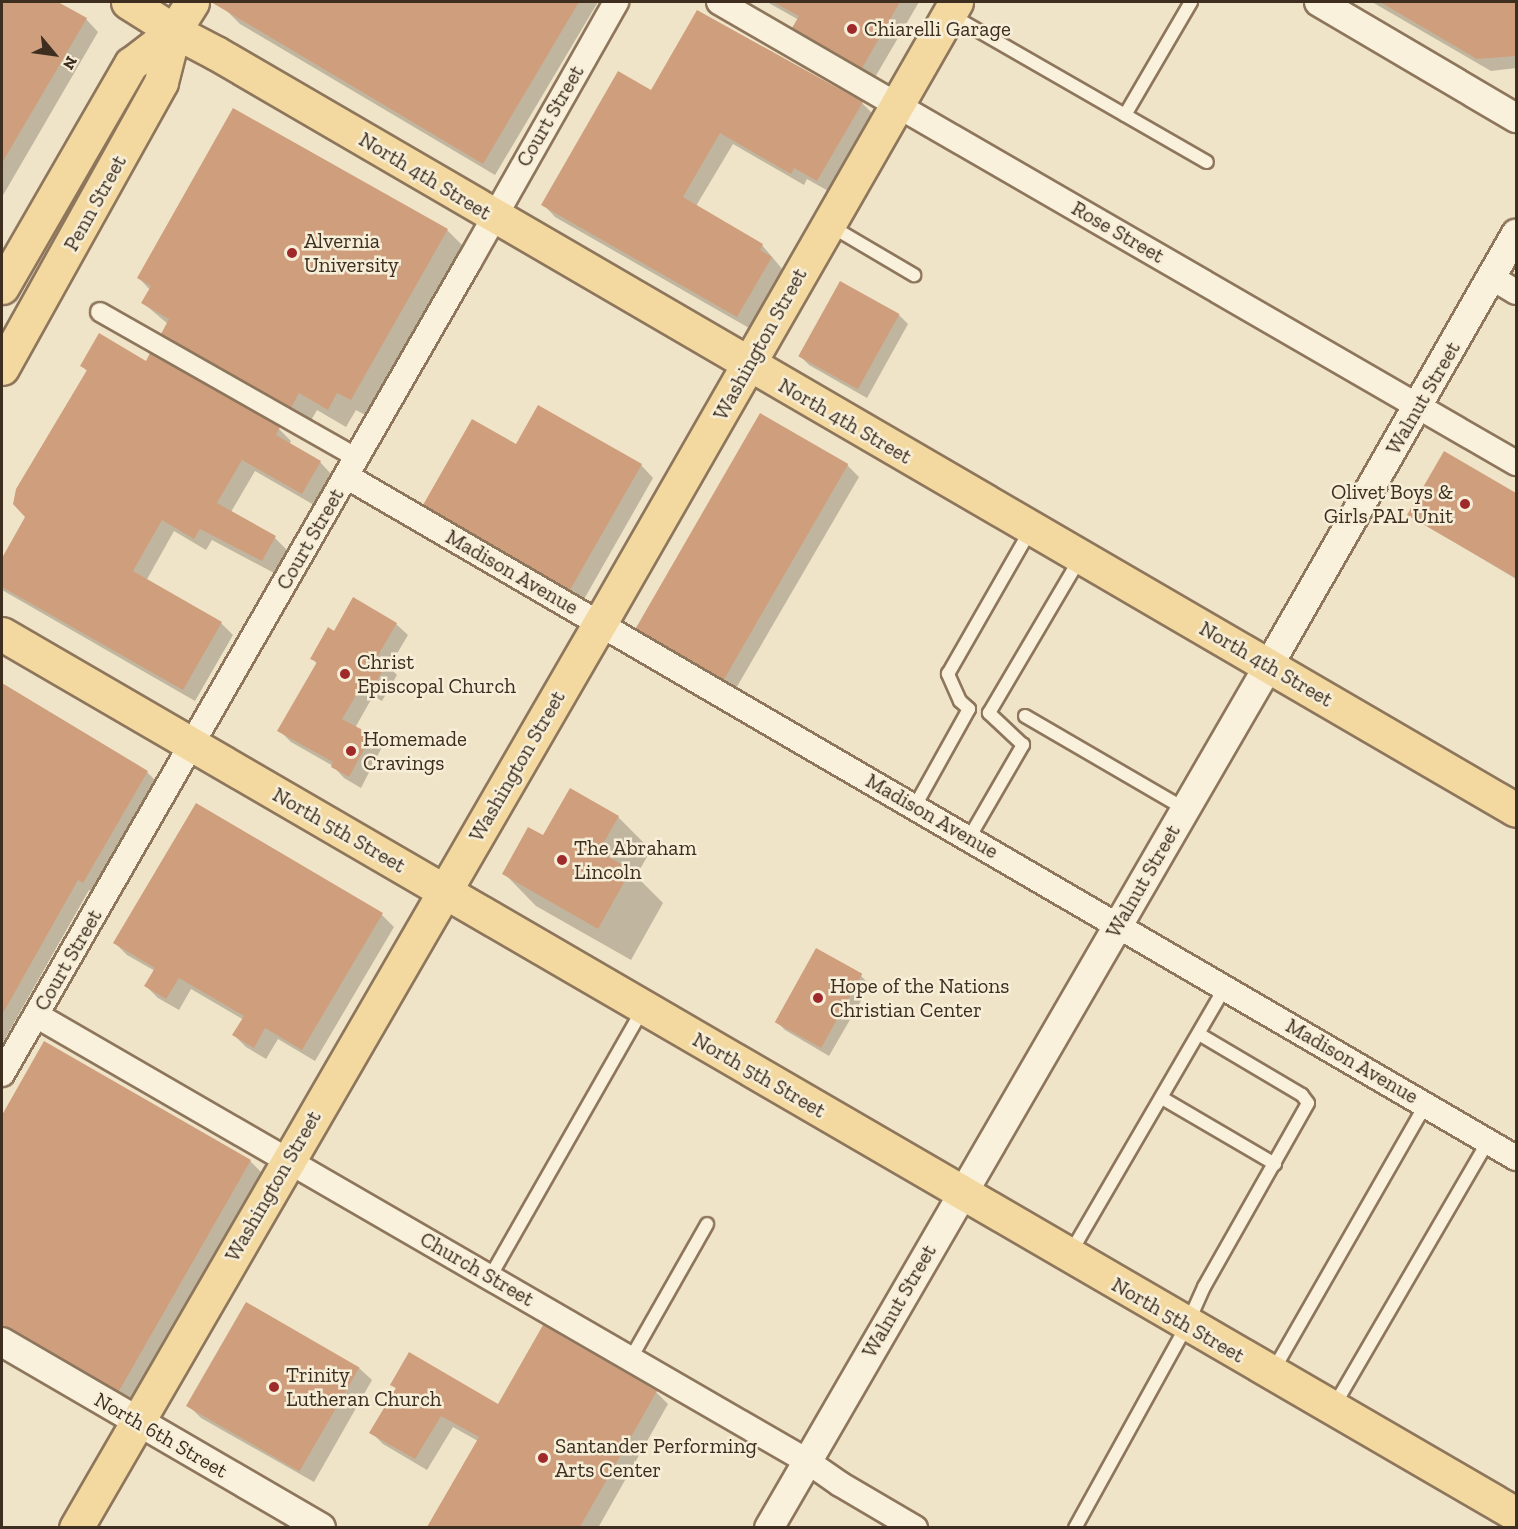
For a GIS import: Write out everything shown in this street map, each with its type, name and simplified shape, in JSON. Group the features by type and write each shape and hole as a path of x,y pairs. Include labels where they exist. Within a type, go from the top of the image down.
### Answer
{"main road":[{"name":"North 4th Street","path":"128,2 174,31 216,53 494,217 1516,810"},
{"name":"Penn Street","path":"2,368 161,82 174,31 192,2"},
{"name":"Washington Street","path":"75,1527 600,623 952,8"},
{"name":"Penn Street","path":"2,287 131,64 174,31"},
{"name":"North 5th Street","path":"2,634 1513,1516"}],"street":[{"name":"Court Street","path":"2,1074 352,467 616,2"},
{"name":"Rose Street","path":"719,2 1516,463"},
{"path":"1319,2 1516,118"},
{"name":"Walnut Street","path":"768,1527 1269,665 1516,234"},
{"path":"1491,277 1516,292"},
{"path":"100,312 352,467"},
{"name":"Madison Avenue","path":"352,467 600,623 1516,1158"},
{"name":"Church Street","path":"36,1015 807,1461 840,1484 915,1527"},
{"name":"North 6th Street","path":"2,1342 321,1527"}],"lane":[{"path":"1125,115 1191,2"},
{"path":"952,8 1125,115 1207,162"},
{"path":"828,224 914,275"},
{"path":"969,838 1023,745 989,713 969,709 960,701 948,674 1031,528"},
{"path":"989,713 1081,557"},
{"path":"915,806 969,709"},
{"path":"1025,716 1185,809"},
{"path":"1069,1256 1225,987"},
{"path":"490,1277 644,1008"},
{"path":"1075,1527 1187,1325 1204,1287 1308,1103 1302,1095 1199,1035"},
{"path":"1162,1098 1275,1164"},
{"path":"1271,1374 1426,1104"},
{"path":"1332,1410 1488,1141"},
{"path":"631,1359 707,1224"}],"building":[{"path":"2,2 58,2 87,18 2,163"},
{"path":"211,2 579,2 483,164"},
{"name":"Chiarelli Garage","path":"773,2 900,2 862,68 792,28 799,16"},
{"path":"1380,2 1516,2 1516,56 1477,59"},
{"path":"697,10 863,102 817,181 794,168 791,174 720,133 683,197 763,244 760,250 772,257 737,317 541,205 618,71 651,90"},
{"name":"Alvernia University","path":"233,108 448,229 351,400 337,393 328,410 299,393 291,408 161,334 169,319 141,303 151,286 137,278"},
{"path":"840,281 899,314 858,389 798,356"},
{"path":"99,333 146,361 150,353 280,427 276,435 321,461 302,494 242,460 217,503 276,536 262,561 200,529 194,539 162,520 133,571 222,622 183,690 2,587 2,558 25,517 13,504 16,489 87,370 80,366"},
{"path":"538,405 642,464 570,590 423,505 472,419 516,444"},
{"path":"760,413 848,464 724,680 636,629"},
{"name":"Olivet Boys & Girls PAL Unit","path":"1444,451 1516,493 1516,578 1407,515"},
{"name":"Christ Episcopal Church","path":"353,597 397,623 377,657 387,663 371,691 362,685 342,719 372,735 349,777 331,767 333,762 277,731 317,662 310,659 328,627 334,631"},
{"path":"2,683 148,771 83,883 78,880 2,1015"},
{"name":"The Abraham Lincoln","path":"570,788 619,816 599,851 631,870 598,929 502,874 528,827 543,835"},
{"path":"196,803 383,913 302,1050 265,1028 254,1048 232,1035 244,1016 179,978 166,999 144,986 155,968 113,943"},
{"name":"Hope of the Nations Christian Center","path":"816,948 862,974 821,1048 775,1022"},
{"path":"44,1041 251,1160 119,1391 10,1328 2,1326 2,1115"},
{"name":"Trinity Lutheran Church","path":"246,1302 359,1368 299,1471 186,1406"},
{"name":"Santander Performing Arts Center","path":"543,1325 657,1391 580,1527 427,1527 479,1437 441,1416 415,1459 369,1433 396,1388 390,1385 409,1352 498,1404"}],"place":[{"name":"Chiarelli Garage","path":"852,29"},
{"name":"Alvernia University","path":"292,253"},
{"name":"Olivet Boys & Girls PAL Unit","path":"1465,504"},
{"name":"Christ Episcopal Church","path":"345,674"},
{"name":"Homemade Cravings","path":"351,751"},
{"name":"The Abraham Lincoln","path":"562,860"},
{"name":"Hope of the Nations Christian Center","path":"818,998"},
{"name":"Trinity Lutheran Church","path":"274,1387"},
{"name":"Santander Performing Arts Center","path":"543,1458"}]}
